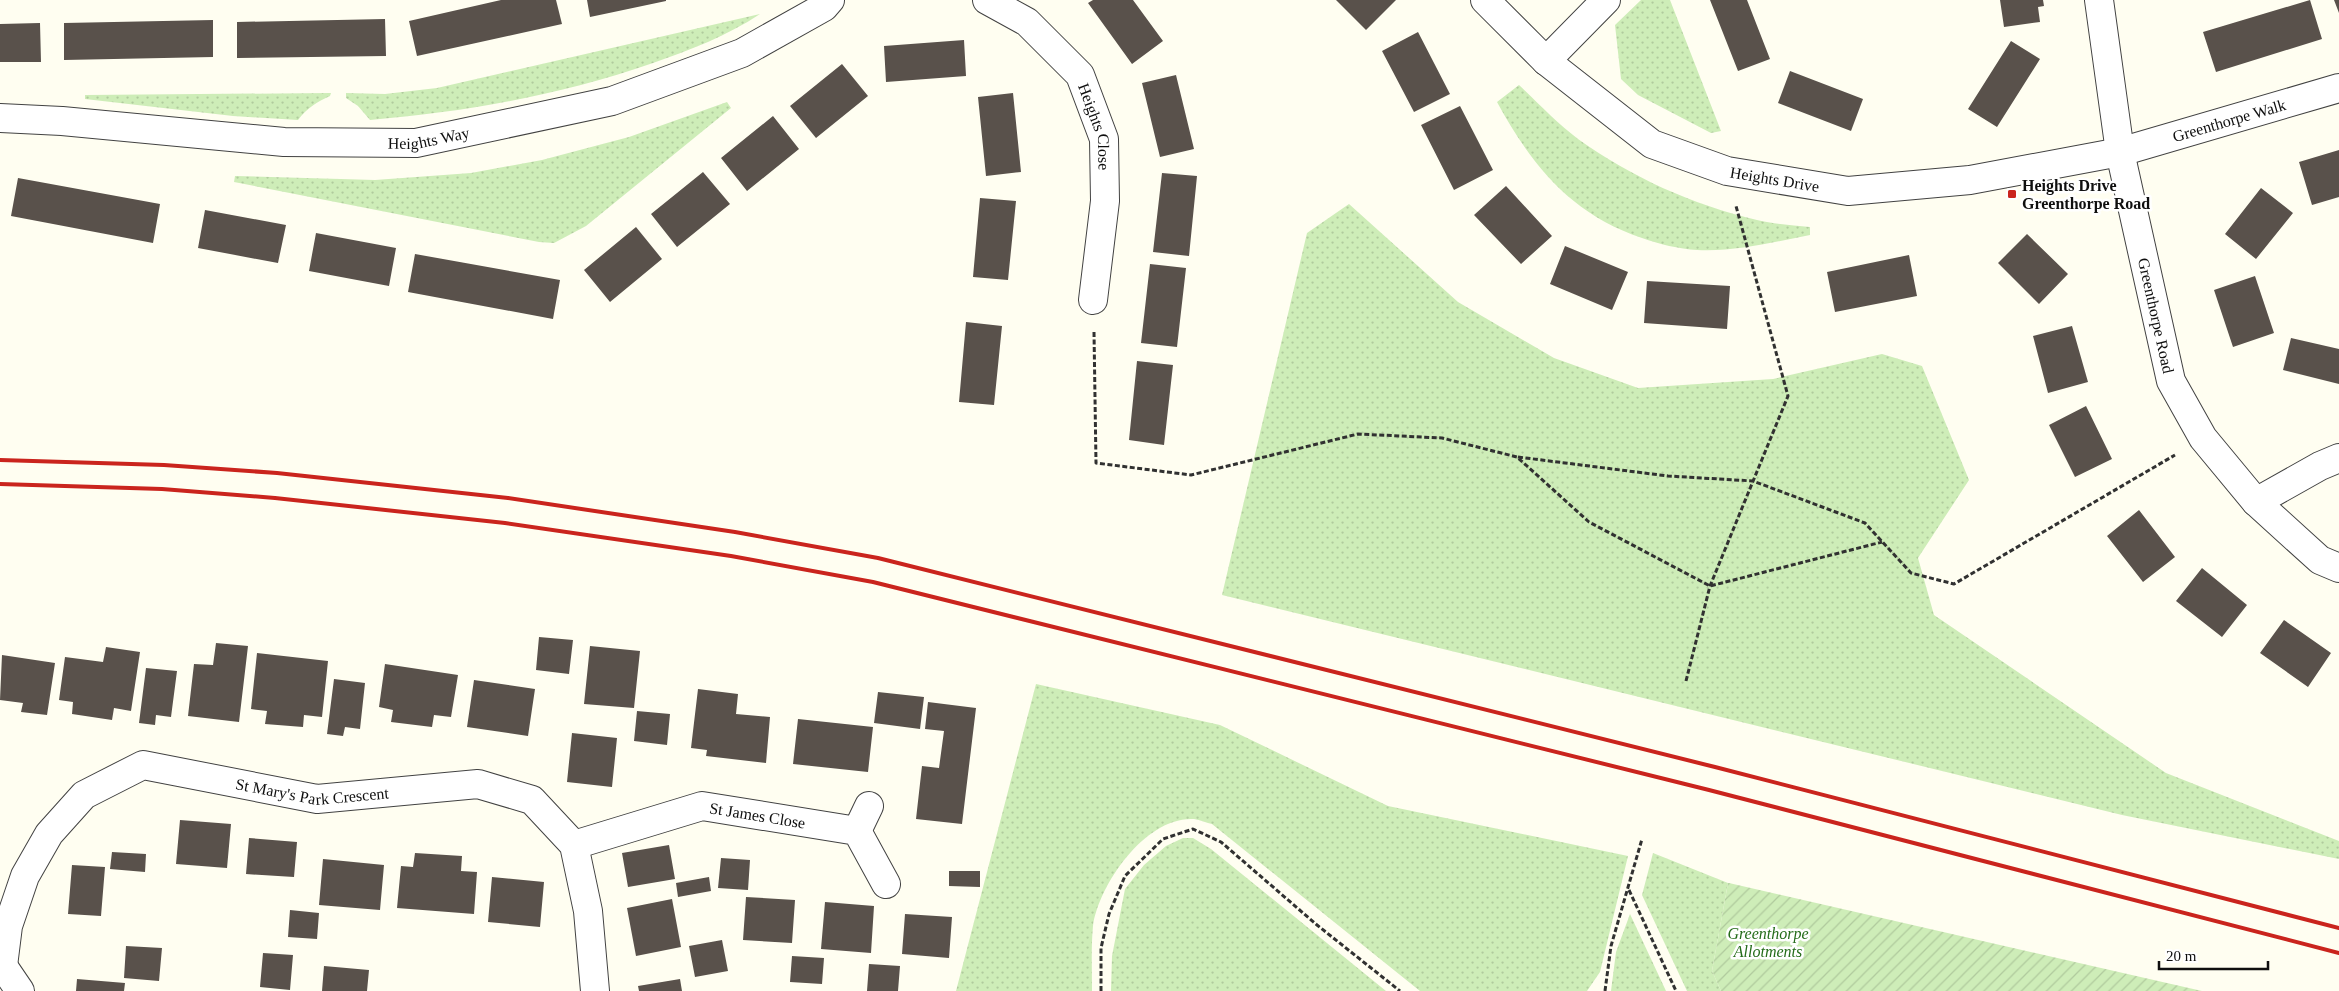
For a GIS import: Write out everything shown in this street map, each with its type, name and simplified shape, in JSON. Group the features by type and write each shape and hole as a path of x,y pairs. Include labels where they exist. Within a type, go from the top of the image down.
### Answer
{"street":[{"name":"Heights Way","path":"0,118 62,121 284,142 416,143 612,101 742,53 824,7 830,0"},
{"name":"Heights Close","path":"987,0 1027,22 1080,75 1104,139 1105,201 1094,300"},
{"name":"Heights Drive","path":"1485,0 1546,61 1652,144 1727,171 1848,191 1970,180 2120,152"},
{"path":"1546,61 1606,0"},
{"name":"Greenthorpe Road","path":"2099,0 2120,152 2171,382 2203,438 2256,502 2320,560 2339,568"},
{"name":"Greenthorpe Walk","path":"2120,152 2339,88"},
{"path":"2256,502 2320,466 2339,458"},
{"name":"St Mary's Park Crescent","path":"2,966 8,926 25,876 49,834 84,795 143,765 318,799 478,784 532,800 574,845"},
{"name":"St James Close","path":"574,845 702,806 857,831"},
{"path":"869,806 857,831 886,884"},
{"path":"574,845 588,911 595,991"},
{"path":"2,966 20,991"}],"path":[{"path":"1686,681 1710,586 1788,396 1727,171"},
{"path":"1094,300 1096,463 1191,475 1358,434 1442,438 1517,457 1668,476 1753,481 1866,524 1910,573 1954,584 2203,438"},
{"path":"1517,457 1589,522 1710,586 1882,542"},
{"path":"1101,991 1101,948 1109,914 1125,876 1163,839 1193,829 1221,842 1324,932 1400,991"},
{"path":"1605,991 1611,946 1629,890 1642,839"},
{"path":"1629,890 1676,991"}],"green space":[{"path":"1641,0 1670,0 1721,131 1711,133 1638,95 1621,79 1615,25"},
{"path":"760,14 721,36 694,48 618,74 548,93 477,107 370,120 358,106 346,98 346,93 385,94 437,88"},
{"path":"1519,85 1555,120 1578,139 1619,166 1686,198 1733,214 1757,220 1810,227 1810,235 1740,248 1697,250 1662,244 1617,228 1594,216 1574,201 1556,185 1524,147 1497,102"},
{"path":"331,93 330,96 309,109 298,120 233,116 85,99 85,95"},
{"path":"727,102 731,108 586,226 554,243 539,242 234,182 235,176 375,180 471,173 542,160 629,137"},
{"path":"1349,204 1458,302 1554,358 1638,388 1773,379 1882,354 1922,366 1969,480 1918,558 1934,615 2166,773 2339,841 2339,859 2122,815 1222,595 1307,233"},
{"path":"1036,684 1220,725 1388,806 1628,856 1600,972 1587,991 1420,991 1212,824 1194,819 1176,821 1159,829 1143,840 1115,873 1097,909 1093,926 1092,991 956,991"},
{"path":"1183,838 1193,838 1211,849 1386,991 1111,991 1112,956 1125,889 1144,865 1166,846"},
{"path":"1653,853 1728,883 1712,971 1721,991 1687,991 1642,895"},
{"name":"Greenthorpe Allotments","path":"1728,883 2202,991 1721,991 1712,971"},
{"path":"1630,914 1666,991 1611,991 1616,952"}],"building":[{"path":"501,0 556,0 562,24 417,56 409,21"},
{"path":"587,0 666,0 666,1 590,17"},
{"path":"1093,0 1133,0 1163,41 1132,64 1088,3"},
{"path":"1336,0 1396,0 1366,30"},
{"path":"1710,0 1747,0 1770,59 1738,71"},
{"path":"2000,0 2043,0 2044,6 2038,7 2040,22 2004,27"},
{"path":"2310,0 2322,39 2216,72 2203,32"},
{"path":"2334,0 2339,0 2339,13"},
{"path":"385,19 386,56 237,58 237,22"},
{"path":"213,20 213,57 64,60 64,23"},
{"path":"40,23 41,62 0,62 0,24"},
{"path":"1418,32 1450,94 1414,112 1382,51"},
{"path":"964,40 966,76 886,82 884,46"},
{"path":"2011,41 2040,59 1997,127 1968,109"},
{"path":"842,64 868,96 816,138 790,106"},
{"path":"1790,71 1863,99 1851,131 1778,103"},
{"path":"1176,75 1194,149 1160,157 1142,83"},
{"path":"1013,93 1021,172 986,176 978,97"},
{"path":"1460,106 1493,170 1454,190 1421,125"},
{"path":"773,116 799,149 747,191 721,158"},
{"path":"2339,150 2339,197 2312,205 2299,162"},
{"path":"703,172 730,204 677,247 651,214"},
{"path":"1162,173 1197,176 1189,256 1153,252"},
{"path":"18,178 160,204 153,243 11,216"},
{"path":"1506,186 1552,236 1521,264 1474,215"},
{"path":"2261,188 2293,213 2256,259 2225,234"},
{"path":"980,198 1016,201 1008,280 973,277"},
{"path":"205,210 286,225 278,263 198,248"},
{"path":"636,227 662,259 610,302 584,270"},
{"path":"316,233 396,248 389,286 309,271"},
{"path":"2027,234 2068,274 2039,304 1998,263"},
{"path":"1565,246 1628,272 1612,310 1550,284"},
{"path":"415,254 560,280 553,319 408,292"},
{"path":"1909,255 1917,296 1835,312 1827,272"},
{"path":"1150,264 1186,268 1177,347 1141,343"},
{"path":"2255,276 2274,333 2233,347 2214,290"},
{"path":"1647,281 1730,286 1727,329 1644,323"},
{"path":"966,322 1002,326 994,405 959,402"},
{"path":"2072,326 2088,382 2048,393 2033,336"},
{"path":"2291,338 2339,349 2339,384 2283,370"},
{"path":"1137,361 1173,365 1164,445 1129,440"},
{"path":"2086,406 2112,459 2075,477 2049,425"},
{"path":"2139,510 2175,557 2143,582 2107,536"},
{"path":"2202,568 2247,605 2222,637 2176,601"},
{"path":"2284,620 2331,653 2308,687 2260,653"},
{"path":"539,637 573,640 569,674 536,670"},
{"path":"216,643 248,646 239,722 188,716 194,664 213,665"},
{"path":"590,646 640,651 634,708 584,704"},
{"path":"106,647 140,652 131,711 114,708 112,720 72,714 73,702 59,700 65,657 103,662"},
{"path":"257,653 328,661 322,717 304,715 303,727 265,724 267,711 251,709"},
{"path":"2,655 55,663 47,715 21,712 23,703 0,700"},
{"path":"385,664 458,675 451,717 434,715 432,727 391,722 393,710 379,707"},
{"path":"146,668 177,671 171,717 156,715 155,725 139,723"},
{"path":"334,679 365,683 360,729 345,727 343,736 327,734"},
{"path":"474,680 535,689 528,736 467,727"},
{"path":"698,689 738,694 736,714 770,717 766,763 706,756 707,750 691,748"},
{"path":"878,692 924,697 920,729 874,723"},
{"path":"928,702 976,708 962,824 916,819 922,766 939,768 944,731 925,729"},
{"path":"637,711 670,714 667,745 634,741"},
{"path":"798,719 873,727 868,772 793,764"},
{"path":"572,733 617,738 612,787 567,782"},
{"path":"180,820 231,824 227,868 176,864"},
{"path":"249,838 297,842 294,877 246,874"},
{"path":"669,845 675,879 628,887 622,853"},
{"path":"112,852 146,854 145,872 110,869"},
{"path":"415,853 462,856 461,871 477,872 474,914 397,908 401,866 413,867"},
{"path":"721,858 750,860 748,890 718,888"},
{"path":"323,859 384,865 380,910 319,905"},
{"path":"72,865 105,867 101,916 68,914"},
{"path":"949,871 980,871 980,887 949,886"},
{"path":"492,877 544,882 540,927 488,922"},
{"path":"709,877 711,891 678,897 676,883"},
{"path":"746,897 795,900 792,943 743,940"},
{"path":"672,899 681,947 636,956 627,908"},
{"path":"825,902 874,906 871,953 821,949"},
{"path":"290,910 319,913 317,939 288,937"},
{"path":"905,914 952,917 949,958 902,954"},
{"path":"722,940 728,971 695,977 689,946"},
{"path":"126,946 162,948 159,981 124,978"},
{"path":"263,953 293,955 290,990 260,987"},
{"path":"792,956 824,958 822,984 790,982"},
{"path":"869,964 900,966 898,991 867,991"},
{"path":"324,966 369,970 367,991 322,991"},
{"path":"77,979 125,983 124,991 76,991"},
{"path":"680,979 682,991 639,991 638,986"}],"railway":[{"path":"0,460 164,465 277,473 508,498 735,532 878,558 1715,767 2339,928"},
{"path":"0,484 162,489 275,498 505,523 731,556 873,582 1709,790 2339,953"}],"place":[{"name":"Heights Drive Greenthorpe Road","path":"2012,194"}]}
